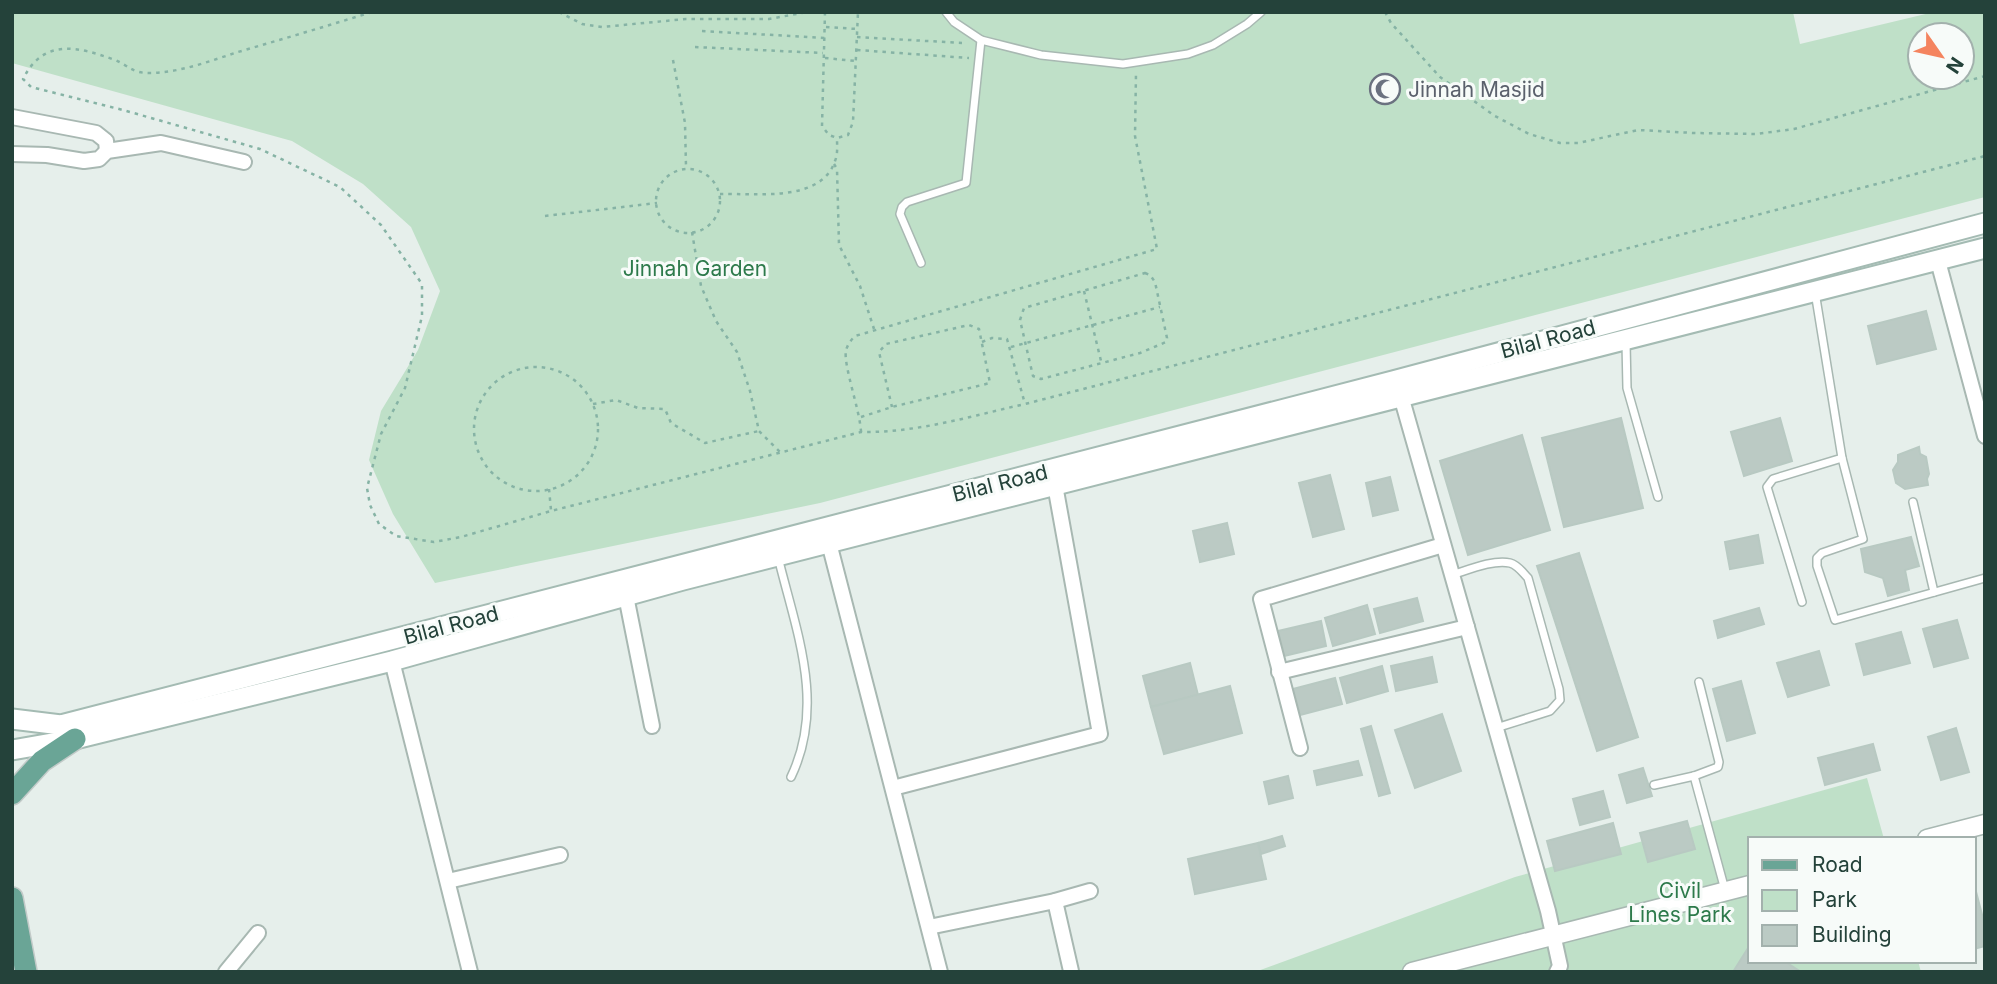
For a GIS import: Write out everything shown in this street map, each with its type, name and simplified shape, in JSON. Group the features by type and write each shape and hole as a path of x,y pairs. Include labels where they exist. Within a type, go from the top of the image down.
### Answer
{"main road":[{"name":"Bilal Road","path":"12,719 61,726 1393,381 1985,223"},
{"name":"Bilal Road","path":"12,750 75,739 392,661 778,556 1985,248"},
{"path":"12,794 42,761 75,739"},
{"path":"12,898 26,972"}],"street":[{"path":"12,117 96,132 106,141 107,151"},
{"path":"12,154 47,155 84,161 99,159 107,151 161,144 243,162"},
{"path":"1938,261 1985,436"},
{"path":"1401,396 1548,911 1560,966 1557,972"},
{"path":"893,788 1100,734 1055,485"},
{"path":"830,543 940,972"},
{"path":"1300,748 1261,599 1443,545"},
{"path":"626,596 652,726"},
{"path":"1279,672 1467,627"},
{"path":"392,661 470,972"},
{"path":"1935,837 1985,824"},
{"path":"447,881 561,855"},
{"path":"1412,972 1748,885"},
{"path":"929,927 1055,901 1090,891"},
{"path":"1055,901 1072,971"},
{"path":"226,972 258,933"}],"lane":[{"path":"946,12 954,22 981,42 1041,55 1123,64 1188,54 1213,45 1261,12"},
{"path":"921,263 901,214 902,207 907,201 966,183 981,42"},
{"path":"1815,291 1842,458 1863,538 1822,553 1817,558 1817,566 1835,620 1985,578"},
{"path":"1626,339 1627,388 1658,497"},
{"path":"1802,602 1767,487 1773,479 1842,458"},
{"path":"1913,502 1934,592"},
{"path":"778,556 807,683 806,734 791,777"},
{"path":"1452,575 1509,563 1528,578 1560,699 1550,711 1496,728"},
{"path":"1654,785 1694,776 1718,767 1699,682"},
{"path":"1694,776 1725,891"}],"path":[{"path":"372,12 195,65 151,73 132,72 118,61 74,48 55,49 32,62 23,79 30,87 260,149 340,187 381,225 422,284 422,316 405,388 382,434 367,488 370,505 379,524 396,536 434,542 861,432 895,432 1025,404 1985,156"},
{"path":"559,12 582,24 601,27 686,19 769,19 807,12"},
{"path":"825,12 822,126 829,135 837,138 848,135 853,122 858,12"},
{"path":"1385,12 1391,23 1440,77 1495,116 1529,134 1560,143 1578,143 1638,130 1694,134 1756,134 1794,129 1985,76"},
{"path":"825,27 857,29"},
{"path":"702,32 825,38"},
{"path":"857,37 981,42"},
{"path":"695,47 823,56 856,61"},
{"path":"856,50 979,58"},
{"path":"673,60 685,123 686,169"},
{"path":"861,432 861,417 846,349 855,336 1157,250 1135,136 1136,62"},
{"path":"720,194 805,190 818,183 834,164 837,138"},
{"path":"834,164 837,169 839,245 860,286 874,329"},
{"path":"686,169 694,169 708,175 720,194 715,218 703,229 692,233 680,231 667,224 657,203 659,189 667,177 686,169"},
{"path":"545,216 657,203"},
{"path":"692,233 701,286 716,321 737,352 759,431 780,452"},
{"path":"1141,274 1148,274 1154,282 1160,307 1166,342 1140,353 1038,379 1032,373 1020,317 1024,308 1141,274"},
{"path":"1084,291 1101,361"},
{"path":"1010,347 1160,307"},
{"path":"861,417 990,383 979,329 973,325 886,344 879,352 892,407"},
{"path":"982,342 1004,337 1010,347 1025,404"},
{"path":"535,366 570,376 593,404 598,428 593,451 580,472 560,486 524,490 502,481 485,464 475,442 478,406 491,385 512,372 535,366"},
{"path":"593,404 616,400 638,408 664,409 671,423 705,443 759,431"},
{"path":"549,489 551,511"}],"green space":[{"name":"Jinnah Garden","path":"17,12 1793,12 1800,44 1934,12 1985,12 1985,197 820,503 435,583 393,514 369,460 381,411 418,350 440,291 411,227 363,184 292,141 12,63 12,14"},
{"name":"Civil Lines Park","path":"1867,778 1883,837 1748,837 1748,963 1919,963 1921,972 1255,972 1515,877"}],"building":[{"path":"1926,311 1936,349 1877,364 1868,326"},
{"path":"1621,418 1643,508 1564,527 1542,438"},
{"path":"1780,418 1792,461 1744,476 1731,432"},
{"path":"1522,435 1550,530 1468,555 1440,461"},
{"path":"1919,447 1920,454 1926,457 1928,485 1905,489 1896,483 1893,470 1898,462 1898,455"},
{"path":"1330,475 1344,529 1313,537 1299,483"},
{"path":"1390,477 1398,510 1373,516 1366,483"},
{"path":"1227,523 1234,554 1200,562 1193,531"},
{"path":"1758,535 1763,563 1730,569 1725,542"},
{"path":"1911,537 1919,566 1905,570 1909,590 1888,596 1883,578 1865,572 1861,549"},
{"path":"1579,553 1638,737 1597,751 1537,566"},
{"path":"1417,598 1423,621 1380,633 1374,609"},
{"path":"1367,605 1375,634 1333,646 1325,618"},
{"path":"1759,608 1764,624 1718,638 1714,621"},
{"path":"1957,620 1968,658 1934,667 1923,629"},
{"path":"1321,621 1326,646 1284,656 1278,631"},
{"path":"1901,632 1910,663 1864,675 1856,644"},
{"path":"1819,651 1829,685 1788,697 1777,663"},
{"path":"1432,657 1437,682 1396,691 1391,666"},
{"path":"1190,663 1198,695 1151,707 1143,676"},
{"path":"1382,666 1388,691 1347,703 1340,678"},
{"path":"1335,678 1342,704 1300,715 1293,689"},
{"path":"1741,681 1755,733 1727,741 1713,689"},
{"path":"1230,686 1242,733 1164,754 1151,707"},
{"path":"1442,714 1461,771 1415,788 1395,730"},
{"path":"1371,726 1390,793 1379,796 1361,729"},
{"path":"1956,728 1969,772 1941,780 1928,737"},
{"path":"1873,744 1880,770 1825,785 1818,758"},
{"path":"1358,761 1362,775 1317,785 1314,771"},
{"path":"1643,768 1652,796 1627,803 1619,775"},
{"path":"1288,776 1293,798 1269,804 1264,782"},
{"path":"1603,791 1610,817 1580,825 1573,799"},
{"path":"1687,821 1695,849 1648,862 1640,833"},
{"path":"1613,823 1621,854 1555,871 1547,841"},
{"path":"1282,836 1285,846 1261,854 1258,843"},
{"path":"1258,843 1266,879 1195,894 1188,859"},
{"path":"1976,892 1985,926 1985,946 1976,948"},
{"path":"1748,948 1748,963 1787,963 1801,972 1733,972"}],"place":[{"name":"Jinnah Masjid","path":"1385,89"}]}
